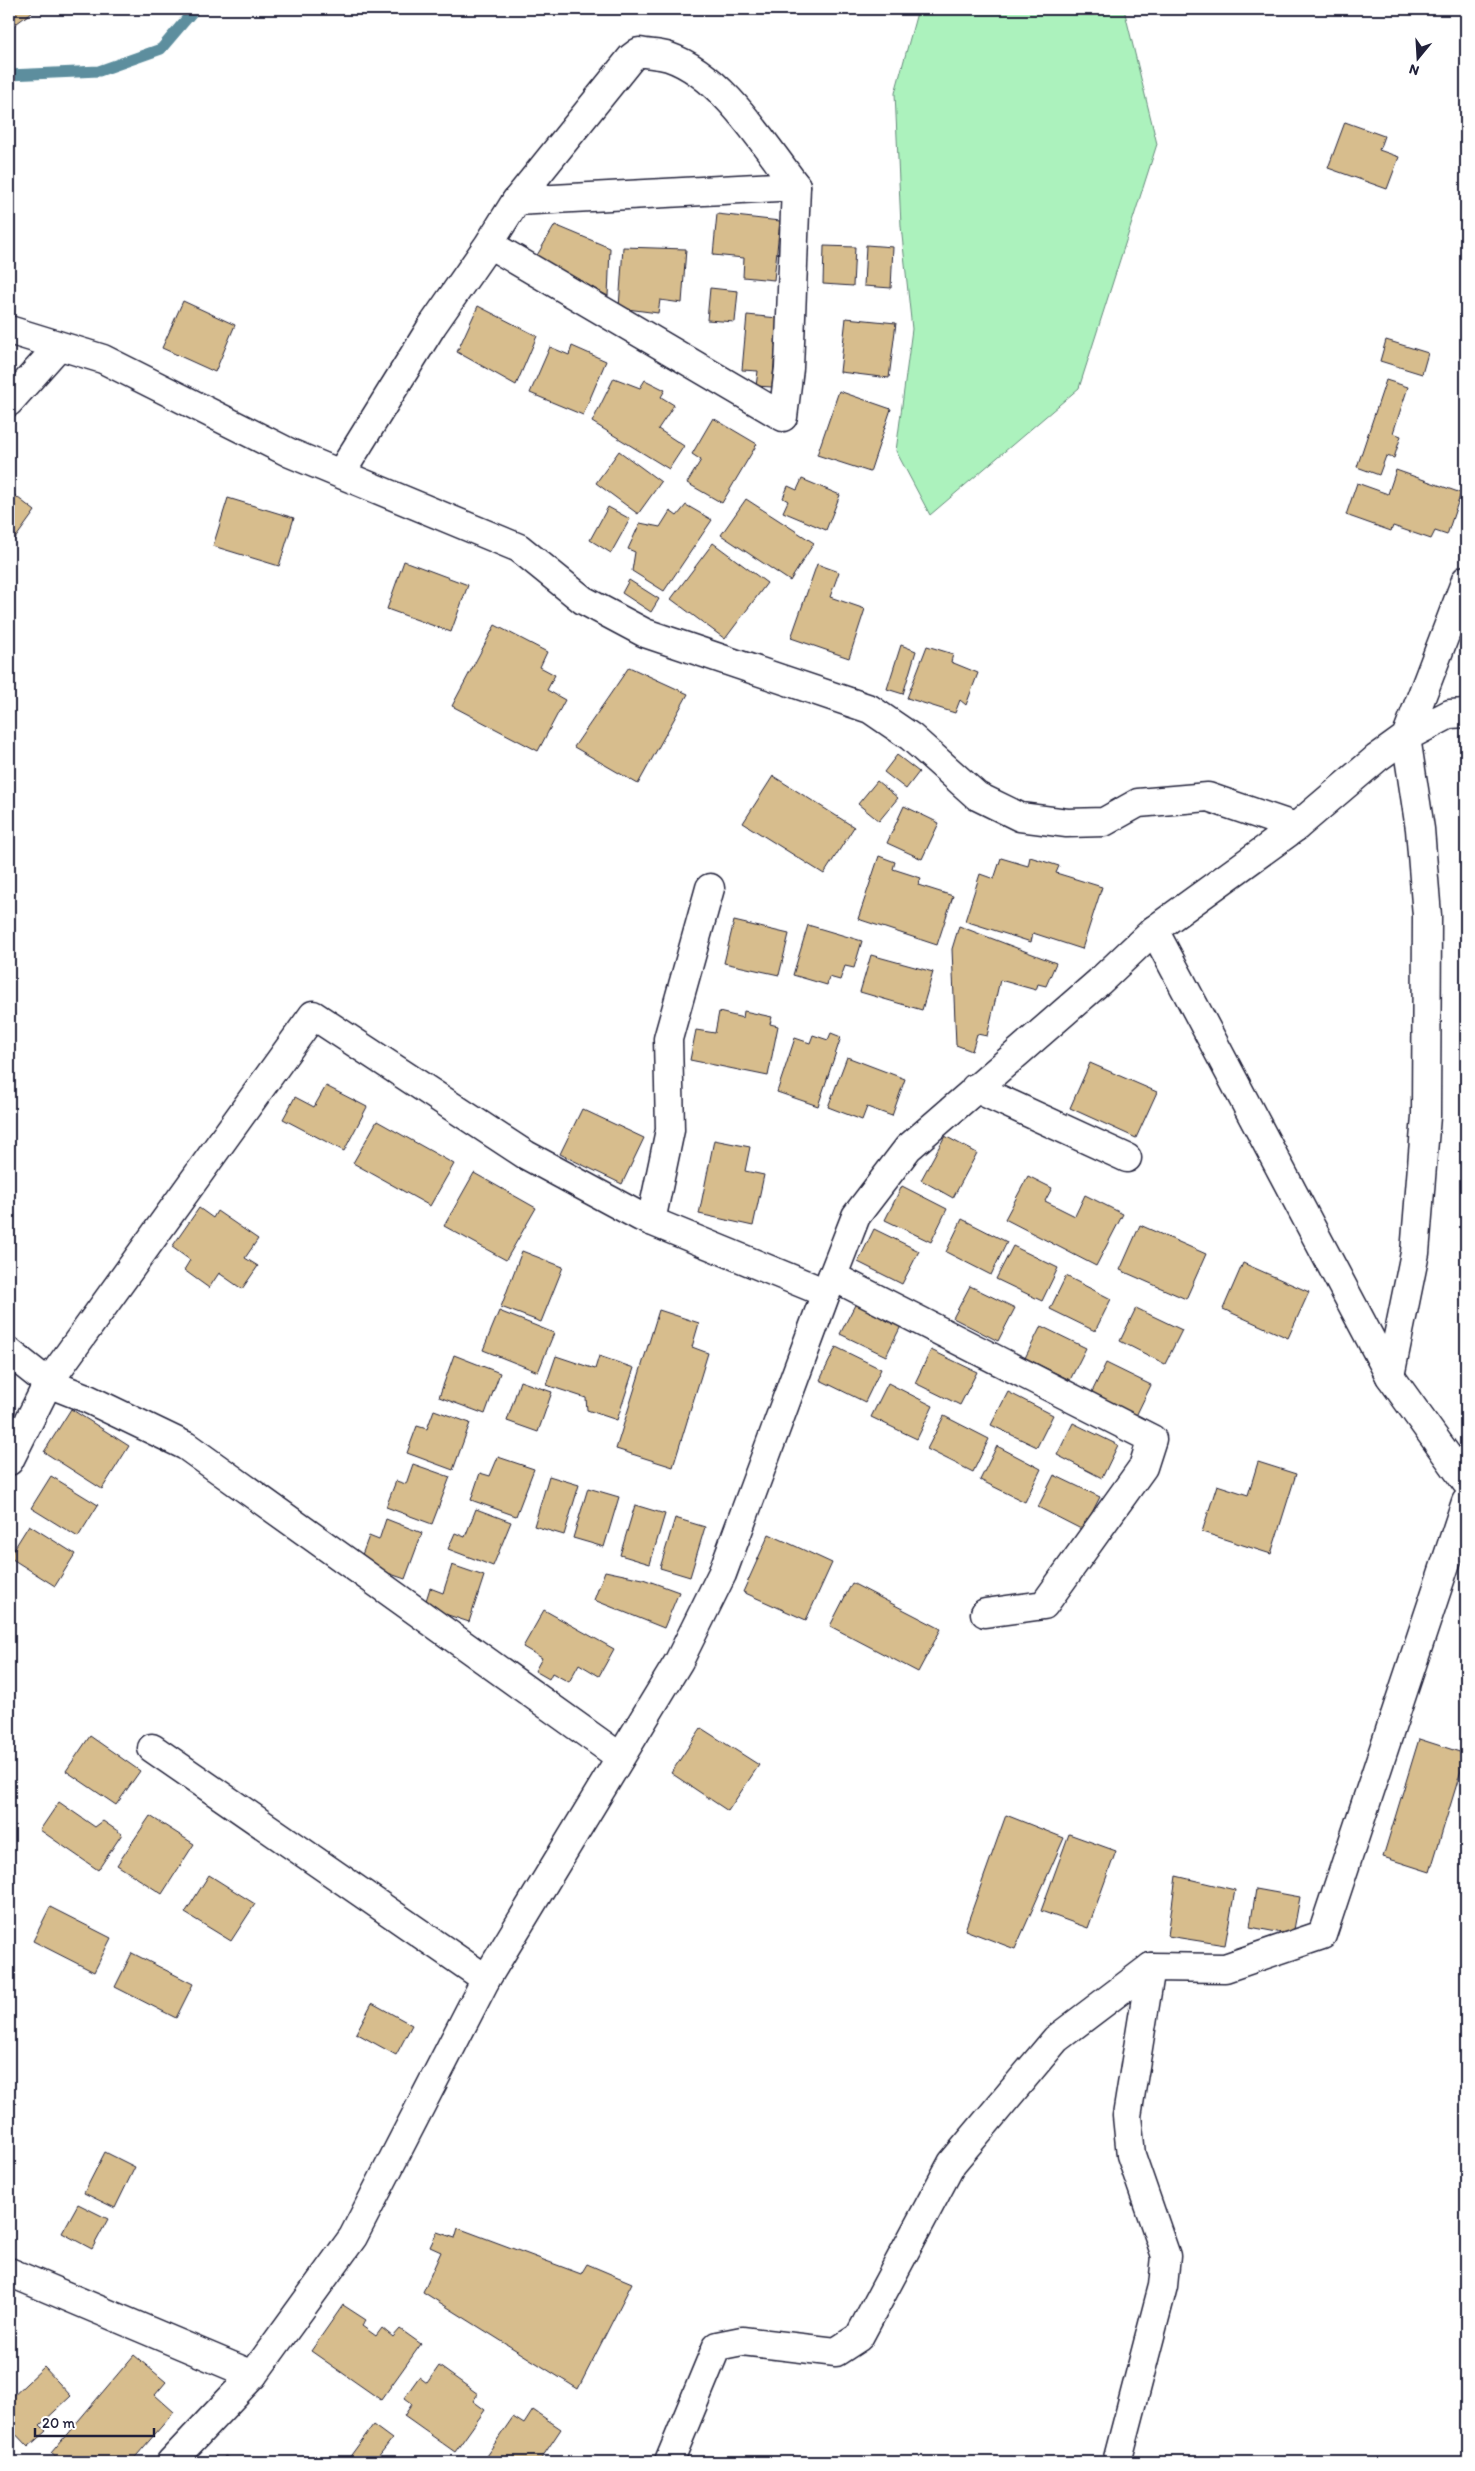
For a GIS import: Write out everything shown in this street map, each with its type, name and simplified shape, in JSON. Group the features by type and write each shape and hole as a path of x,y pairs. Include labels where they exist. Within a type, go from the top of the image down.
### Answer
{"street":[{"path":"341,473 432,326 489,244 516,201 631,58 639,52 668,56 690,67 720,89 796,186 789,368 783,417 489,244"},
{"path":"516,201 796,186"},
{"path":"9,330 103,360 290,453 519,548 584,600 645,633 870,709 911,737 977,796 1020,817 1067,823 1104,822 1138,803 1208,797 1296,827"},
{"path":"9,402 58,347"},
{"path":"1390,1376 1416,1253 1426,1116 1427,916 1420,829 1406,737 1466,580"},
{"path":"172,2462 253,2375 353,2237 486,1980 679,1661 722,1574 856,1216 908,1148 1099,982 1154,930 1296,827 1377,758 1406,737 1450,714 1466,713"},
{"path":"651,1221 670,1130 668,1039 710,888"},
{"path":"1154,930 1390,1376 1466,1482"},
{"path":"9,1461 48,1383 313,1015 526,1155 651,1221 829,1284 1152,1439 1143,1467 1044,1605 985,1613"},
{"path":"975,1088 1127,1158"},
{"path":"9,1352 48,1383 86,1398 186,1446 620,1757"},
{"path":"669,2462 717,2346 742,2340 836,2352 859,2337 952,2163 1056,2038 1151,1967 1225,1968 1322,1935 1466,1502"},
{"path":"152,1748 486,1980"},
{"path":"1117,2462 1163,2286 1166,2256 1131,2155 1126,2116 1151,1967"},
{"path":"9,2272 253,2375"}],"green space":[{"path":"918,9 1124,9 1157,144 1079,388 930,515 896,451 912,329 901,226 895,93"}],"building":[{"path":"9,9 36,9 9,29"},
{"path":"1345,122 1384,136 1379,150 1399,157 1387,189 1328,168"},
{"path":"717,214 780,221 774,280 743,277 744,258 713,255"},
{"path":"555,225 610,248 608,296 536,257"},
{"path":"866,245 893,247 891,288 864,286"},
{"path":"824,246 855,247 853,286 823,284"},
{"path":"623,247 686,249 682,303 660,300 658,313 619,308"},
{"path":"710,288 738,291 735,322 707,320"},
{"path":"183,301 235,325 215,372 162,348"},
{"path":"478,306 537,336 516,385 457,352"},
{"path":"747,315 778,318 772,387 756,386 758,371 742,370"},
{"path":"846,318 896,323 889,378 840,372"},
{"path":"1386,340 1428,353 1422,374 1380,361"},
{"path":"572,346 606,361 583,415 530,393 550,347 569,355"},
{"path":"614,378 640,388 645,380 665,390 661,397 674,405 658,429 684,446 669,469 592,422"},
{"path":"1386,380 1408,387 1393,433 1401,436 1394,458 1386,456 1379,475 1357,467"},
{"path":"839,391 891,409 870,472 817,455"},
{"path":"713,418 757,444 722,503 687,483 701,460 692,454"},
{"path":"619,451 661,482 638,514 596,483"},
{"path":"1396,470 1461,493 1447,535 1435,531 1431,539 1393,526 1391,531 1346,515 1357,483 1388,494"},
{"path":"802,479 840,495 826,530 783,512 788,501 783,498 788,486 797,490"},
{"path":"9,491 35,511 9,547"},
{"path":"228,498 294,518 279,566 213,546"},
{"path":"746,499 814,543 790,581 721,535"},
{"path":"686,505 712,520 664,591 632,571 635,552 628,549 640,523 660,527 670,511 677,516"},
{"path":"608,507 630,519 611,553 590,540"},
{"path":"713,543 767,583 725,639 671,599"},
{"path":"404,561 468,585 451,632 387,609"},
{"path":"817,564 839,572 830,597 865,609 849,658 791,638"},
{"path":"629,580 659,599 651,612 622,593"},
{"path":"495,625 547,652 540,667 555,675 547,690 565,700 538,751 452,706"},
{"path":"901,645 916,651 903,694 887,689"},
{"path":"927,646 953,654 951,662 978,673 966,705 960,700 955,713 907,698"},
{"path":"629,667 688,694 638,784 574,747"},
{"path":"897,755 919,772 906,789 884,772"},
{"path":"773,776 854,827 824,874 743,823"},
{"path":"877,781 898,798 879,821 858,804"},
{"path":"904,806 939,823 922,859 887,843"},
{"path":"879,856 895,862 893,869 921,878 918,885 953,896 937,945 858,919"},
{"path":"1030,857 1059,866 1056,873 1102,887 1082,949 1033,933 1031,942 965,921 980,874 994,879 1001,858 1028,866"},
{"path":"734,921 789,934 779,975 724,963"},
{"path":"808,925 862,941 854,968 845,966 840,980 829,977 827,985 793,975"},
{"path":"959,926 1056,963 1046,986 1038,984 1036,990 1000,980 987,1036 977,1034 972,1051 956,1045 952,949"},
{"path":"871,955 933,972 922,1010 860,992"},
{"path":"744,1011 772,1017 770,1024 778,1026 768,1076 690,1060 696,1030 715,1033 719,1012 743,1018"},
{"path":"831,1033 841,1037 818,1106 777,1092 795,1038 810,1043 813,1035 828,1040"},
{"path":"847,1057 905,1079 892,1116 867,1107 862,1120 828,1107"},
{"path":"1090,1063 1157,1092 1136,1138 1070,1108"},
{"path":"326,1086 367,1107 344,1151 283,1119 295,1097 314,1107"},
{"path":"582,1109 644,1138 622,1184 560,1154"},
{"path":"377,1121 454,1164 430,1206 353,1163"},
{"path":"945,1136 977,1153 953,1198 921,1180"},
{"path":"714,1140 750,1147 745,1171 764,1175 753,1226 699,1214"},
{"path":"474,1173 536,1208 506,1260 444,1226"},
{"path":"1028,1176 1052,1188 1045,1201 1075,1216 1085,1195 1123,1214 1096,1266 1005,1219"},
{"path":"902,1186 947,1209 931,1242 885,1220"},
{"path":"199,1208 213,1218 217,1211 258,1239 245,1258 258,1266 242,1289 219,1273 209,1288 184,1270 190,1260 172,1247"},
{"path":"962,1219 1007,1242 991,1275 946,1252"},
{"path":"1140,1225 1206,1254 1186,1299 1120,1270"},
{"path":"874,1229 919,1251 902,1284 858,1262"},
{"path":"1013,1246 1058,1268 1042,1301 996,1279"},
{"path":"522,1251 563,1267 541,1322 501,1307"},
{"path":"1243,1263 1309,1292 1288,1338 1223,1309"},
{"path":"1066,1276 1111,1299 1095,1331 1050,1309"},
{"path":"970,1286 1015,1308 998,1341 953,1318"},
{"path":"857,1301 902,1324 886,1356 840,1334"},
{"path":"1136,1308 1182,1330 1165,1364 1120,1341"},
{"path":"659,1310 699,1323 692,1347 708,1353 673,1467 616,1449"},
{"path":"499,1311 554,1333 538,1372 483,1350"},
{"path":"1041,1326 1086,1348 1070,1380 1025,1358"},
{"path":"836,1347 881,1369 865,1402 820,1380"},
{"path":"931,1350 977,1372 960,1405 915,1383"},
{"path":"454,1355 500,1373 485,1414 439,1397"},
{"path":"556,1356 595,1369 599,1356 634,1368 617,1420 587,1410 586,1398 546,1385"},
{"path":"1106,1363 1151,1385 1135,1418 1090,1396"},
{"path":"520,1381 552,1392 538,1432 507,1421"},
{"path":"888,1383 933,1406 917,1439 871,1417"},
{"path":"1008,1392 1053,1415 1037,1447 991,1425"},
{"path":"71,1409 129,1446 102,1489 44,1452"},
{"path":"434,1410 470,1423 453,1470 407,1453 417,1426 427,1429"},
{"path":"944,1416 989,1439 973,1472 927,1449"},
{"path":"1073,1423 1118,1445 1102,1478 1057,1455"},
{"path":"997,1446 1041,1469 1025,1502 980,1480"},
{"path":"498,1457 534,1469 516,1516 471,1500 480,1473 490,1476"},
{"path":"1258,1462 1296,1474 1271,1554 1202,1532 1217,1485 1248,1495"},
{"path":"413,1464 450,1477 432,1524 386,1507 396,1481 406,1484"},
{"path":"1054,1475 1100,1497 1083,1530 1038,1507"},
{"path":"51,1476 98,1505 78,1537 31,1508"},
{"path":"549,1476 579,1485 564,1535 534,1526"},
{"path":"588,1488 619,1497 604,1547 573,1538"},
{"path":"635,1505 665,1514 650,1564 620,1555"},
{"path":"476,1509 511,1522 493,1566 448,1549 455,1533 465,1537"},
{"path":"675,1518 705,1527 690,1577 660,1568"},
{"path":"386,1519 422,1533 405,1579 359,1563 369,1536 379,1540"},
{"path":"29,1525 75,1554 55,1586 9,1557"},
{"path":"769,1534 832,1563 806,1620 743,1592"},
{"path":"452,1565 484,1576 469,1622 424,1607 430,1588 443,1593"},
{"path":"605,1571 643,1579 679,1592 664,1628 594,1600"},
{"path":"852,1583 941,1629 918,1672 830,1626"},
{"path":"544,1610 614,1649 599,1676 579,1664 569,1682 552,1673 549,1679 535,1671 542,1658 523,1647"},
{"path":"701,1728 759,1765 728,1811 671,1773"},
{"path":"90,1736 140,1771 116,1805 66,1771"},
{"path":"1419,1739 1466,1754 1430,1872 1383,1857"},
{"path":"59,1802 95,1827 103,1821 122,1834 98,1870 40,1830"},
{"path":"1006,1815 1064,1838 1015,1949 965,1930"},
{"path":"150,1816 194,1844 162,1894 117,1865"},
{"path":"1069,1834 1116,1851 1088,1928 1041,1911"},
{"path":"209,1875 255,1904 231,1941 185,1913"},
{"path":"1176,1876 1235,1890 1225,1945 1168,1936"},
{"path":"1256,1889 1300,1897 1293,1935 1250,1927"},
{"path":"50,1907 111,1938 94,1972 33,1941"},
{"path":"132,1953 193,1984 176,2018 115,1987"},
{"path":"372,2003 412,2025 396,2055 356,2033"},
{"path":"105,2152 135,2167 115,2208 84,2193"},
{"path":"78,2204 108,2219 92,2249 62,2233"},
{"path":"458,2228 581,2274 587,2264 632,2283 578,2389 423,2292 441,2252 430,2247 437,2232 455,2238"},
{"path":"343,2305 366,2320 362,2326 376,2336 382,2328 393,2337 400,2329 421,2344 381,2400 311,2351"},
{"path":"134,2355 166,2382 155,2395 174,2412 131,2462 61,2462 51,2453"},
{"path":"439,2366 478,2394 473,2401 485,2410 455,2452 404,2416 412,2404 404,2398 419,2377 427,2383"},
{"path":"44,2367 71,2396 40,2425 46,2431 28,2447 9,2427 9,2400"},
{"path":"533,2410 561,2429 539,2462 482,2462 513,2417 524,2424"},
{"path":"373,2425 392,2439 374,2462 346,2462"},
{"path":"225,2456 235,2462 221,2462"}],"waterway":[{"path":"9,75 99,71 161,49 195,9"}]}
